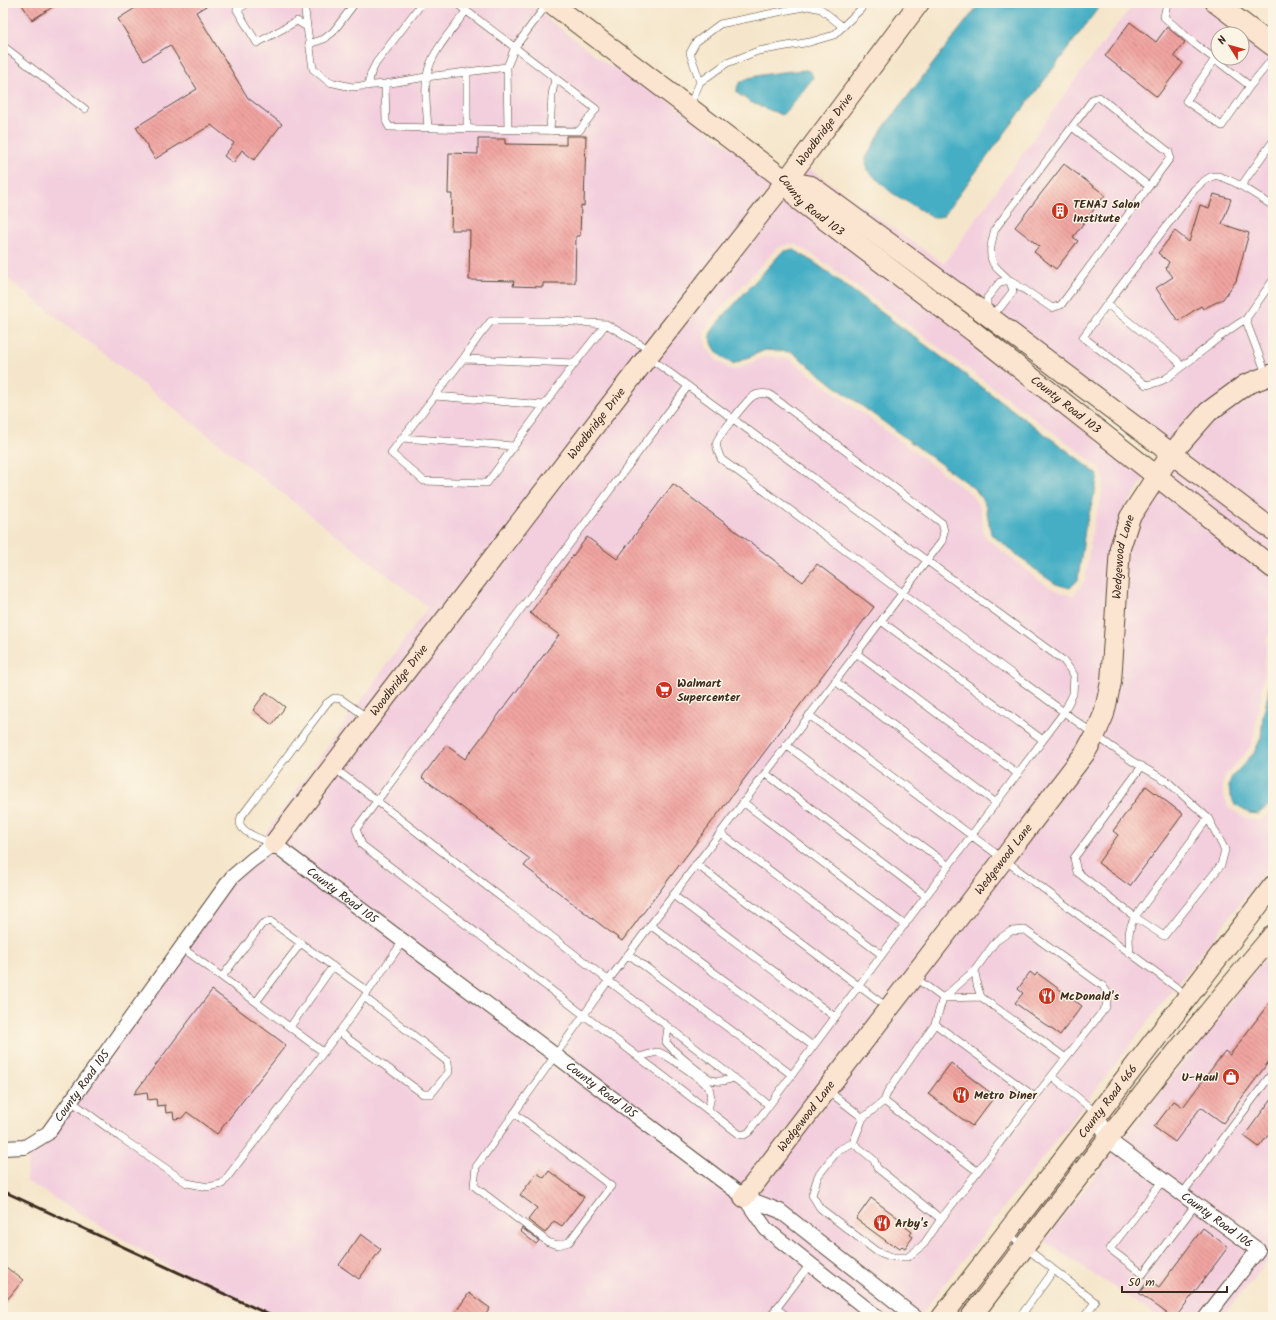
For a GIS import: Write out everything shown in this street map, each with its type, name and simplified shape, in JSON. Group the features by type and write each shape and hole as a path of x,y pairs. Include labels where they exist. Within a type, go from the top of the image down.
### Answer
{"street":[{"path":"551,3 786,181"},
{"name":"Woodbridge Drive","path":"274,844 650,354 786,181 919,3"},
{"path":"1216,3 1273,46"},
{"name":"County Road 103","path":"786,181 811,186 987,315 1273,530"},
{"name":"County Road 103","path":"786,181 800,202 974,332 1273,568"},
{"path":"974,332 987,315"},
{"path":"1172,453 1208,412 1244,385 1270,375"},
{"name":"Wedgewood Lane","path":"744,1197 1085,753 1104,714 1111,682 1120,548 1130,517 1172,453"},
{"name":"County Road 105","path":"3,1148 25,1147 48,1133 232,877 274,844 744,1197 780,1210 915,1317"},
{"name":"County Road 466","path":"942,1317 1273,886"},
{"name":"County Road 466","path":"970,1317 1107,1139 1209,1010 1273,935"},
{"path":"1098,1115 1107,1139"},
{"name":"County Road 106","path":"1107,1139 1258,1250 1206,1317"},
{"name":"County Road 105","path":"744,1197 766,1229 878,1317"}],"lane":[{"path":"248,3 237,6 257,42 297,21 307,27"},
{"path":"304,3 313,69 329,82 352,87 368,86 426,76 507,67"},
{"path":"309,44 324,40 354,3"},
{"path":"368,86 371,73 376,63 422,3"},
{"path":"385,84 386,121 389,128 579,131 596,109 456,3"},
{"path":"508,130 507,67 515,48 548,3"},
{"path":"689,107 700,82 727,63 758,51 810,42 834,35 861,9 863,3"},
{"path":"1167,3 1164,17 1210,55"},
{"path":"700,82 690,53 696,42 720,24 808,6 820,9 843,27"},
{"path":"428,128 426,76 434,54 466,11"},
{"path":"3,46 85,109"},
{"path":"1210,66 1186,101 1222,126 1250,86 1273,58"},
{"path":"1224,66 1250,86"},
{"path":"467,72 467,129"},
{"path":"550,131 552,95 555,78"},
{"path":"1099,97 1169,152 1170,158 1060,305 1052,308 1010,280 994,264 990,247 995,229 1072,127 1093,100 1099,97"},
{"path":"1072,127 1149,186"},
{"path":"1241,186 1273,141"},
{"path":"1273,206 1222,176 1214,176 1194,190 1083,337 1146,385 1158,383 1167,379 1232,327 1246,319 1273,280"},
{"path":"1010,280 1013,291 1000,308 987,315 987,298 1000,282 1010,280"},
{"path":"1107,304 1177,360 1181,367"},
{"path":"1246,319 1270,375"},
{"path":"606,324 575,363 487,483 424,481 391,453 491,321 557,321 606,324 650,354 688,386 1064,661 1074,675 1073,694 1064,712 749,1132 744,1135 739,1134 362,845 356,829 688,386"},
{"path":"463,359 575,363"},
{"path":"514,1113 611,1186 569,1242 558,1245 548,1242 474,1186 476,1167 514,1113 556,1056 584,1014 628,954 881,621 902,592 926,560 942,541 944,531 942,523 769,394 760,393 751,397 717,441 717,450 721,459 902,592 1095,735 1167,781 1208,818 1225,850 1221,865 1164,936 1076,872 1074,858 1142,766"},
{"path":"435,396 544,405"},
{"path":"402,438 514,446"},
{"path":"881,621 1043,740"},
{"path":"856,653 1018,774"},
{"path":"835,681 996,803"},
{"path":"274,844 252,836 241,827 241,817 327,703 334,698 341,699 369,719"},
{"path":"809,715 1189,996"},
{"path":"786,745 949,866"},
{"path":"333,766 769,1105"},
{"path":"765,774 926,896"},
{"path":"743,802 905,925"},
{"path":"1130,953 1130,925 1135,916 1208,818"},
{"path":"720,833 882,955"},
{"path":"696,864 889,1008"},
{"path":"673,895 835,1017"},
{"path":"222,977 262,924 270,920 333,966 448,1062 449,1072 431,1094 423,1094 339,1032"},
{"path":"650,926 813,1046"},
{"path":"1025,930 1102,986 1108,994 1106,1007 1034,1097 941,1219 924,1244 908,1258 892,1257 876,1251 820,1208 812,1195 818,1176 838,1150 852,1143 864,1118 884,1101 888,1091 936,1024 943,998 975,970 996,941 1011,931 1025,930"},
{"path":"71,1101 187,1183 208,1187 222,1184 339,1032 403,941"},
{"path":"256,1002 301,943"},
{"path":"181,947 323,1052"},
{"path":"628,954 792,1075"},
{"path":"290,1027 333,966"},
{"path":"975,970 977,985 981,997 1066,1058"},
{"path":"914,976 943,998 981,997"},
{"path":"936,1024 1034,1097"},
{"path":"668,1027 666,1042 671,1048 702,1073 712,1080 723,1082 734,1078"},
{"path":"640,1058 656,1052 665,1054 699,1079 708,1087 711,1097 708,1110"},
{"path":"1182,1194 1273,1072"},
{"path":"1052,1076 1098,1115"},
{"path":"827,1089 864,1118"},
{"path":"884,1101 978,1172"},
{"path":"852,1143 874,1160 877,1168 941,1219"},
{"path":"1163,1180 1110,1249 1143,1274 1196,1204"},
{"path":"1007,1233 1096,1302 1084,1317"},
{"path":"770,1317 810,1264"},
{"path":"1020,1317 1054,1270"},
{"path":"776,1308 788,1317"}],"shaded area":[{"path":"3,3 535,3 532,7 612,68 617,62 775,181 375,724 786,194 1145,477 1123,512 1103,680 1096,711 1078,749 734,1198 746,1208 1091,758 1128,550 1137,521 1158,487 1273,578 1273,629 1269,632 1267,640 1262,693 1254,736 1249,749 1226,774 1222,785 1228,807 1246,818 1258,821 1273,811 1273,861 919,1317 279,1317 171,1268 26,1181 29,1146 55,1122 266,833 428,607 3,275","holes":["790,243 796,244 821,260 1085,456 1102,471 1104,477 1101,498 1092,531 1085,581 1074,595 1069,595 1053,589 1037,579 987,539 984,534 980,508 971,494 790,359 767,356 736,370 729,369 715,359 706,346 704,335 704,331 714,316 777,248"]},
{"path":"1134,3 1204,3 1235,26 1210,26 1210,66 1250,66 1250,38 1273,55 1273,366 1170,443 800,176 807,167 944,264 1083,69"},
{"path":"1273,383 1273,521 1183,453 1214,418 1249,392"},
{"path":"1174,464 1273,538 1273,559 1166,475"},
{"path":"1273,948 1273,1254 1222,1317 1158,1317 1044,1241"}],"water":[{"path":"980,3 1102,3 943,216 934,218 892,193 867,170 866,158 884,127"},
{"path":"806,70 811,72 813,78 782,115 750,102 737,93 739,84 746,79 772,73"},
{"path":"793,249 818,265 1098,475 1085,529 1078,580 1070,588 1056,584 1041,574 991,534 986,506 976,490 835,386 792,352 765,350 733,364 717,352 710,334 719,321 782,252"},
{"path":"1273,642 1273,802 1258,814 1249,813 1235,805 1230,794 1229,787 1231,778 1254,753 1261,738 1263,716 1268,695"}],"building":[{"path":"21,3 59,3 32,20"},
{"path":"143,3 211,3 196,12 248,98 282,124 254,160 242,150 233,163 224,156 234,143 211,125 155,159 136,127 197,89 170,45 144,61 118,19"},
{"path":"1130,22 1156,42 1167,27 1185,42 1174,56 1183,63 1157,97 1105,56"},
{"path":"566,136 586,136 584,206 581,205 580,236 576,236 575,283 543,283 543,287 513,286 514,281 469,280 470,230 451,230 452,194 448,194 449,153 478,154 478,139 505,139 505,144 566,145"},
{"name":"TENAJ Salon Institute","path":"1064,164 1105,195 1073,237 1078,241 1056,269 1034,252 1039,246 1015,227"},
{"path":"1214,194 1231,199 1222,224 1249,233 1236,281 1223,299 1203,309 1201,306 1178,321 1156,288 1173,277 1166,268 1169,262 1158,253 1175,231 1189,242 1200,205 1209,208"},
{"name":"Walmart Supercenter","path":"673,484 803,582 817,564 874,607 622,941 524,866 530,859 422,777 446,745 465,759 559,635 530,613 587,537 617,559"},
{"path":"266,692 285,707 272,725 253,710"},
{"path":"1146,786 1183,814 1130,886 1098,863 1118,835 1113,831"},
{"path":"1030,972 1035,976 1037,973 1082,1006 1060,1035 1015,1003 1023,993 1018,989"},
{"path":"212,990 286,1045 217,1134 187,1112 182,1118 174,1119 173,1112 166,1113 165,1105 157,1106 156,1099 148,1100 147,1092 134,1094"},
{"name":"U-Haul","path":"1273,998 1273,1056 1223,1123 1201,1107 1175,1142 1154,1127 1174,1101 1183,1107 1225,1051 1230,1055"},
{"name":"Metro Diner","path":"951,1063 995,1096 972,1126 928,1094"},
{"path":"1273,1097 1273,1129 1259,1147 1244,1136"},
{"path":"549,1171 584,1197 562,1226 554,1221 545,1233 528,1220 537,1208 520,1195 537,1173 544,1178"},
{"name":"Arby's","path":"871,1198 901,1220 899,1222 912,1232 910,1235 913,1237 905,1248 902,1246 900,1248 894,1244 893,1246 856,1219"},
{"path":"522,1228 539,1241 536,1244 520,1231"},
{"path":"1203,1228 1228,1247 1176,1317 1172,1317 1139,1293 1149,1280 1159,1287"},
{"path":"361,1234 381,1249 359,1279 339,1265"},
{"path":"3,1265 23,1280 3,1305"},
{"path":"469,1293 490,1308 484,1317 452,1317"}],"railway":[{"path":"3,1191 274,1317"}],"place":[{"name":"TENAJ Salon Institute","path":"1060,211"},
{"name":"Walmart Supercenter","path":"664,690"},
{"name":"McDonald's","path":"1047,996"},
{"name":"U-Haul","path":"1231,1077"},
{"name":"Metro Diner","path":"961,1095"},
{"name":"Arby's","path":"882,1223"}]}
